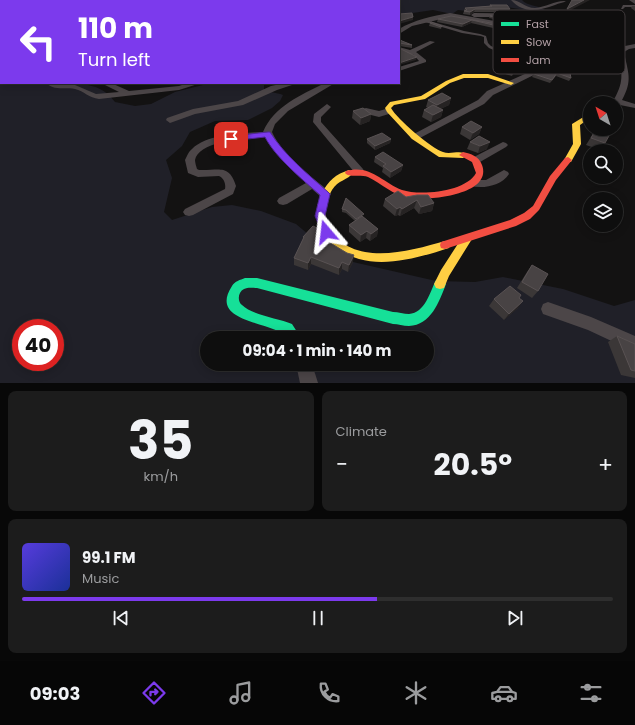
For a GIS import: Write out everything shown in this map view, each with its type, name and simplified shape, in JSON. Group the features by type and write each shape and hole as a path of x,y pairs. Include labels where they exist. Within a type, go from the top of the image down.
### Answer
{"street":[{"path":"513,0 526,8 532,9 540,9 550,4 565,1"},
{"path":"631,0 635,2"},
{"path":"548,10 565,1"},
{"path":"467,17 493,14"},
{"path":"400,31 405,27 446,16 467,17 493,23"},
{"path":"411,52 432,42"},
{"path":"625,48 635,46"},
{"path":"400,49 421,56 424,61 400,69"},
{"path":"415,137 481,102 490,93 532,74"},
{"path":"620,96 626,80 625,74"},
{"path":"327,107 318,116 317,122 359,171 372,175 399,192 420,196 449,192 474,183 478,180 481,171 480,165 472,157 461,154 447,156 442,155 415,137 390,111 388,108 392,103 419,99 456,78 472,75 500,78 511,83"},
{"path":"52,84 57,86 77,87 93,97 104,97 160,86 179,88 193,84"},
{"path":"107,84 126,93"},
{"path":"170,120 193,112 240,103 274,88 290,84"},
{"path":"325,194 313,184 272,142 268,134 270,124 284,110 309,94 329,84"},
{"path":"623,104 635,106"},
{"path":"366,111 379,114 390,111"},
{"path":"359,171 348,174 334,181 325,194 320,216 326,232 339,245 354,254 374,257 409,254 467,239 527,216 533,211 541,200 552,179 572,157 577,143 574,130 576,124 583,120"},
{"path":"189,212 228,191 231,186 227,175 221,172 200,174 192,171 190,167 193,154 199,148 211,141 268,134"},
{"path":"476,160 503,145"},
{"path":"474,183 484,185 491,183 504,174"},
{"path":"283,201 313,184"},
{"path":"292,331 286,327 247,315 235,308 232,302 236,288 242,284 257,283 386,316 410,320 420,317 429,310 444,275 462,250 467,239"},
{"path":"548,309 591,324 635,344"},
{"path":"306,371 309,383"}],"lane":[{"path":"622,8 624,6 635,6"},
{"path":"426,21 442,24 462,32 480,34 485,37 486,43 493,48"}],"shaded area":[{"path":"400,0 522,0 545,10 526,10 500,6 475,12 458,10 452,14 433,10 400,15"},
{"path":"0,84 84,84 101,89 115,102 135,106 151,104 175,92 207,84 263,84 264,90 283,95 280,101 272,108 248,120 215,121 190,132 182,146 166,160 172,178 164,212 172,220 212,207 232,205 261,211 296,224 315,240 353,262 436,281 475,282 503,277 563,289 614,306 635,300 635,383 0,383"}],"building":[{"path":"572,0 584,0 567,9"},
{"path":"490,5 507,5 510,9 475,9 470,12 464,11 467,10 465,8 492,6"},
{"path":"412,13 413,17 400,21 400,14"},
{"path":"451,16 493,23 493,25 472,20 463,24 438,19"},
{"path":"431,22 442,26 441,27 430,23"},
{"path":"400,40 402,41 412,45 400,43"},
{"path":"400,48 417,57 400,63"},
{"path":"534,74 556,74 552,80"},
{"path":"560,74 570,74 571,78"},
{"path":"442,93 451,98 437,105 428,100"},
{"path":"433,105 443,110 433,115 424,110"},
{"path":"363,108 371,114 361,118 353,111"},
{"path":"471,121 482,127 473,133 462,127"},
{"path":"382,133 391,139 375,146 367,139"},
{"path":"479,136 490,142 480,146 470,142"},
{"path":"592,136 609,136 605,143 591,138"},
{"path":"383,152 403,165 391,172 383,166 386,164 375,157"},
{"path":"398,191 406,197 428,195 434,203 421,207 417,200 402,209 400,207 397,209 385,199"},
{"path":"346,198 364,214 356,219 346,210 342,209"},
{"path":"362,216 378,229 371,234 367,231 361,235 349,225"},
{"path":"313,226 317,228 332,244 347,253 354,255 349,265 342,262 339,268 311,257 308,263 294,258 303,237"},
{"path":"532,265 548,274 538,291 522,282"},
{"path":"510,286 521,295 519,298 523,301 509,314 494,299"},
{"path":"617,336 635,344 635,371 631,370"}],"traffic: fast":[{"path":"290,331 282,325 254,318 238,310 234,304 233,297 237,288 243,284 257,283 393,318 409,320 416,319 426,312 433,302 440,284"}],"traffic: slow":[{"path":"463,155 442,155 415,137 389,111 388,108 392,103 423,98 448,82 463,76 488,76 511,83"},
{"path":"568,160 577,144 576,124 583,120"},
{"path":"349,173 340,177 329,187 323,201 321,213 321,219 326,232 341,247 354,253 370,257 392,257 445,245"},
{"path":"440,284 445,273 467,239"}],"traffic: jam":[{"path":"349,173 362,172 402,193 414,195 447,193 469,186 476,180 480,173 478,164 475,160 463,155"},
{"path":"445,245 513,223 527,216 536,208 553,178 568,160"}],"route":[{"path":"231,139 268,134 272,142 280,151 325,194 320,216 326,232"}]}
